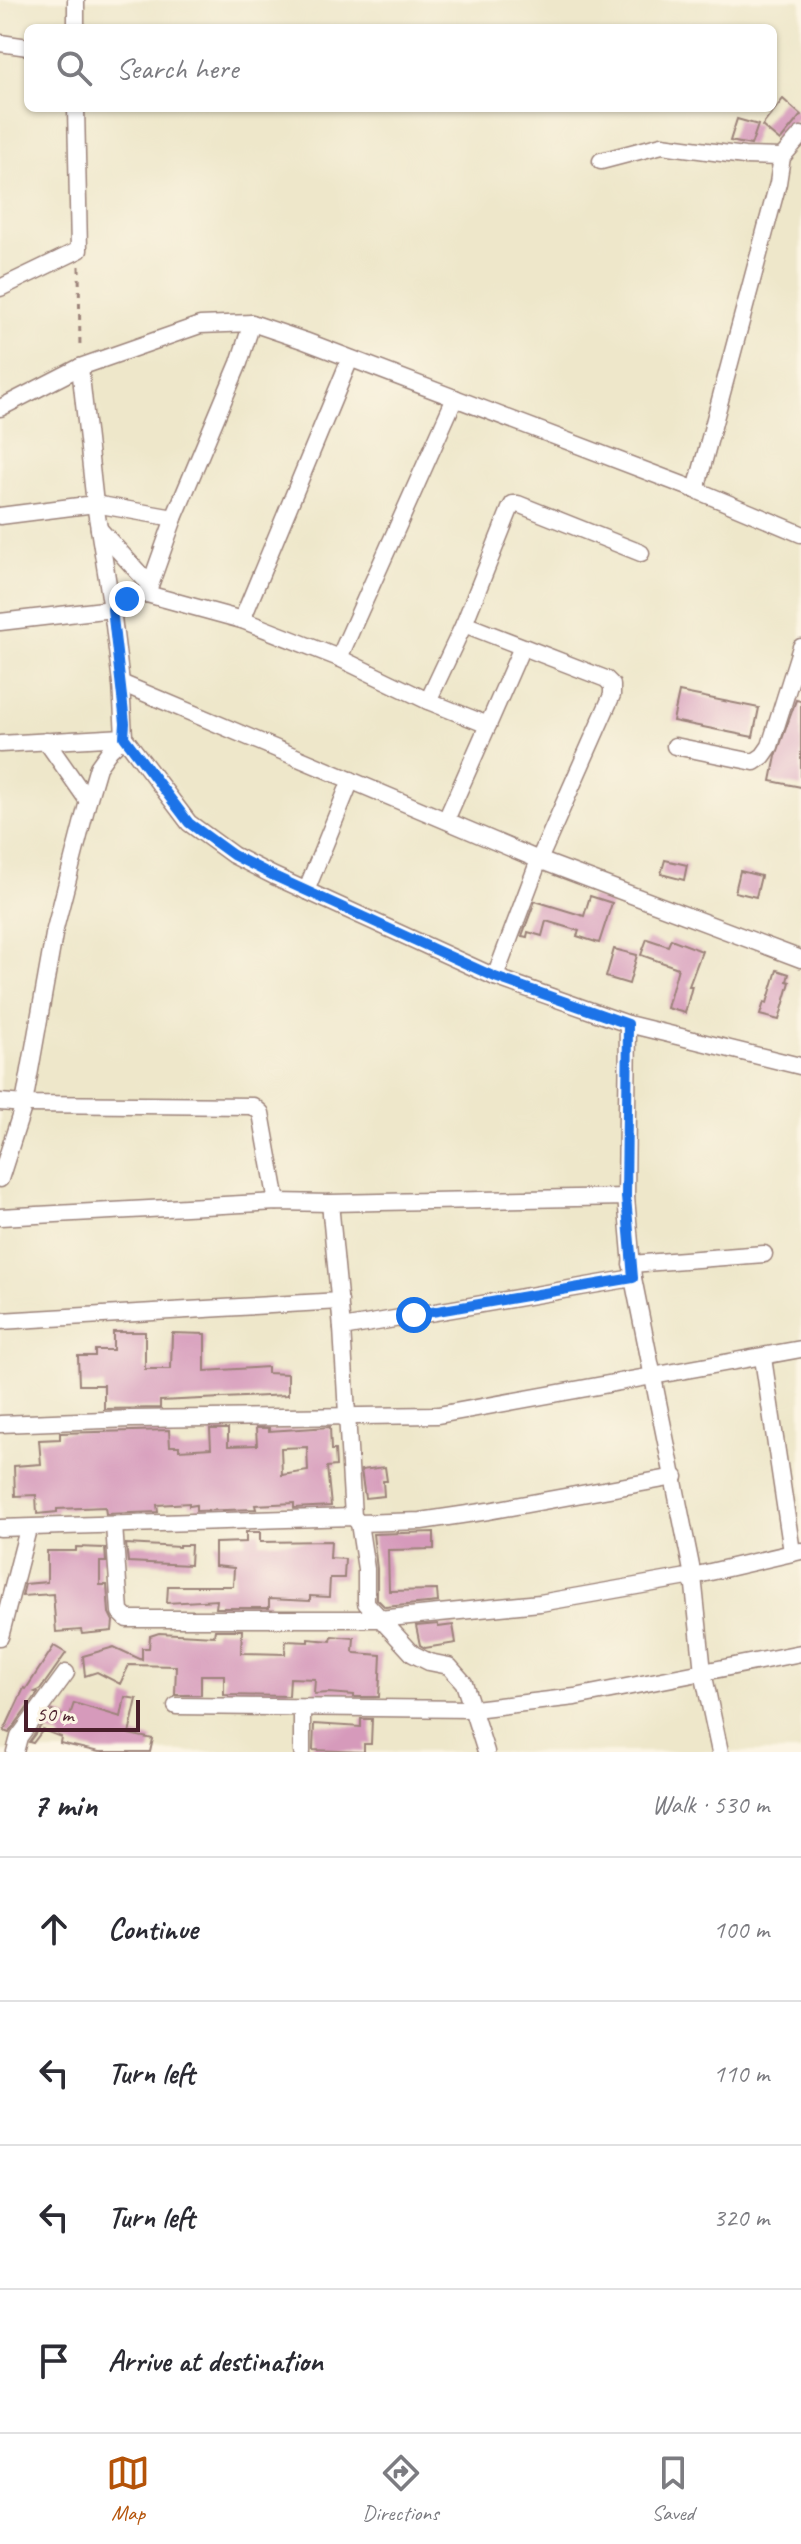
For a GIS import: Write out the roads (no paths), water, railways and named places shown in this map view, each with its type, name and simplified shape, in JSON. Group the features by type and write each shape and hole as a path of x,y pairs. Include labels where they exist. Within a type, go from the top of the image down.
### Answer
{"street":[{"path":"76,0 76,24"},
{"path":"0,43 24,46"},
{"path":"0,288 79,250 76,112"},
{"path":"696,490 778,183 782,157 801,135"},
{"path":"601,161 662,145 744,156 782,157"},
{"path":"0,408 80,367 200,325 252,323 696,490 801,534"},
{"path":"0,622 112,609 148,589 174,518 239,363 252,323"},
{"path":"242,620 350,359"},
{"path":"80,367 95,504 121,683 124,737 189,823 233,855 495,977 628,1024 800,1066"},
{"path":"339,658 455,398"},
{"path":"0,516 95,504 174,518"},
{"path":"428,701 464,624 513,504 641,553"},
{"path":"99,528 148,589 242,620 339,658 428,701 488,725"},
{"path":"464,624 606,679 612,685 612,695 539,860 495,977"},
{"path":"446,820 522,647"},
{"path":"675,746 754,762 763,756 770,746 799,658"},
{"path":"121,683 539,860 801,959"},
{"path":"0,744 124,737"},
{"path":"0,1179 24,1104 55,929 88,801 98,767 124,737"},
{"path":"46,741 88,801"},
{"path":"306,891 351,780"},
{"path":"628,1024 626,1197 632,1271 675,1477 693,1576 703,1672 720,1752"},
{"path":"0,1102 253,1106 261,1113 277,1202"},
{"path":"0,1217 277,1202 626,1197"},
{"path":"330,1203 356,1520 366,1569 366,1603 413,1654 429,1662 449,1666 464,1683 486,1752"},
{"path":"342,1328 632,1271 764,1254"},
{"path":"0,1321 340,1301"},
{"path":"0,1424 438,1415 801,1349"},
{"path":"114,1525 119,1605 120,1612 127,1619 379,1619 540,1603 693,1576 796,1551 763,1358"},
{"path":"0,1528 421,1521 675,1477"},
{"path":"0,1637 28,1529"},
{"path":"176,1706 474,1709 575,1697 801,1653"},
{"path":"15,1752 19,1737 66,1673"},
{"path":"302,1708 302,1752"}]}
